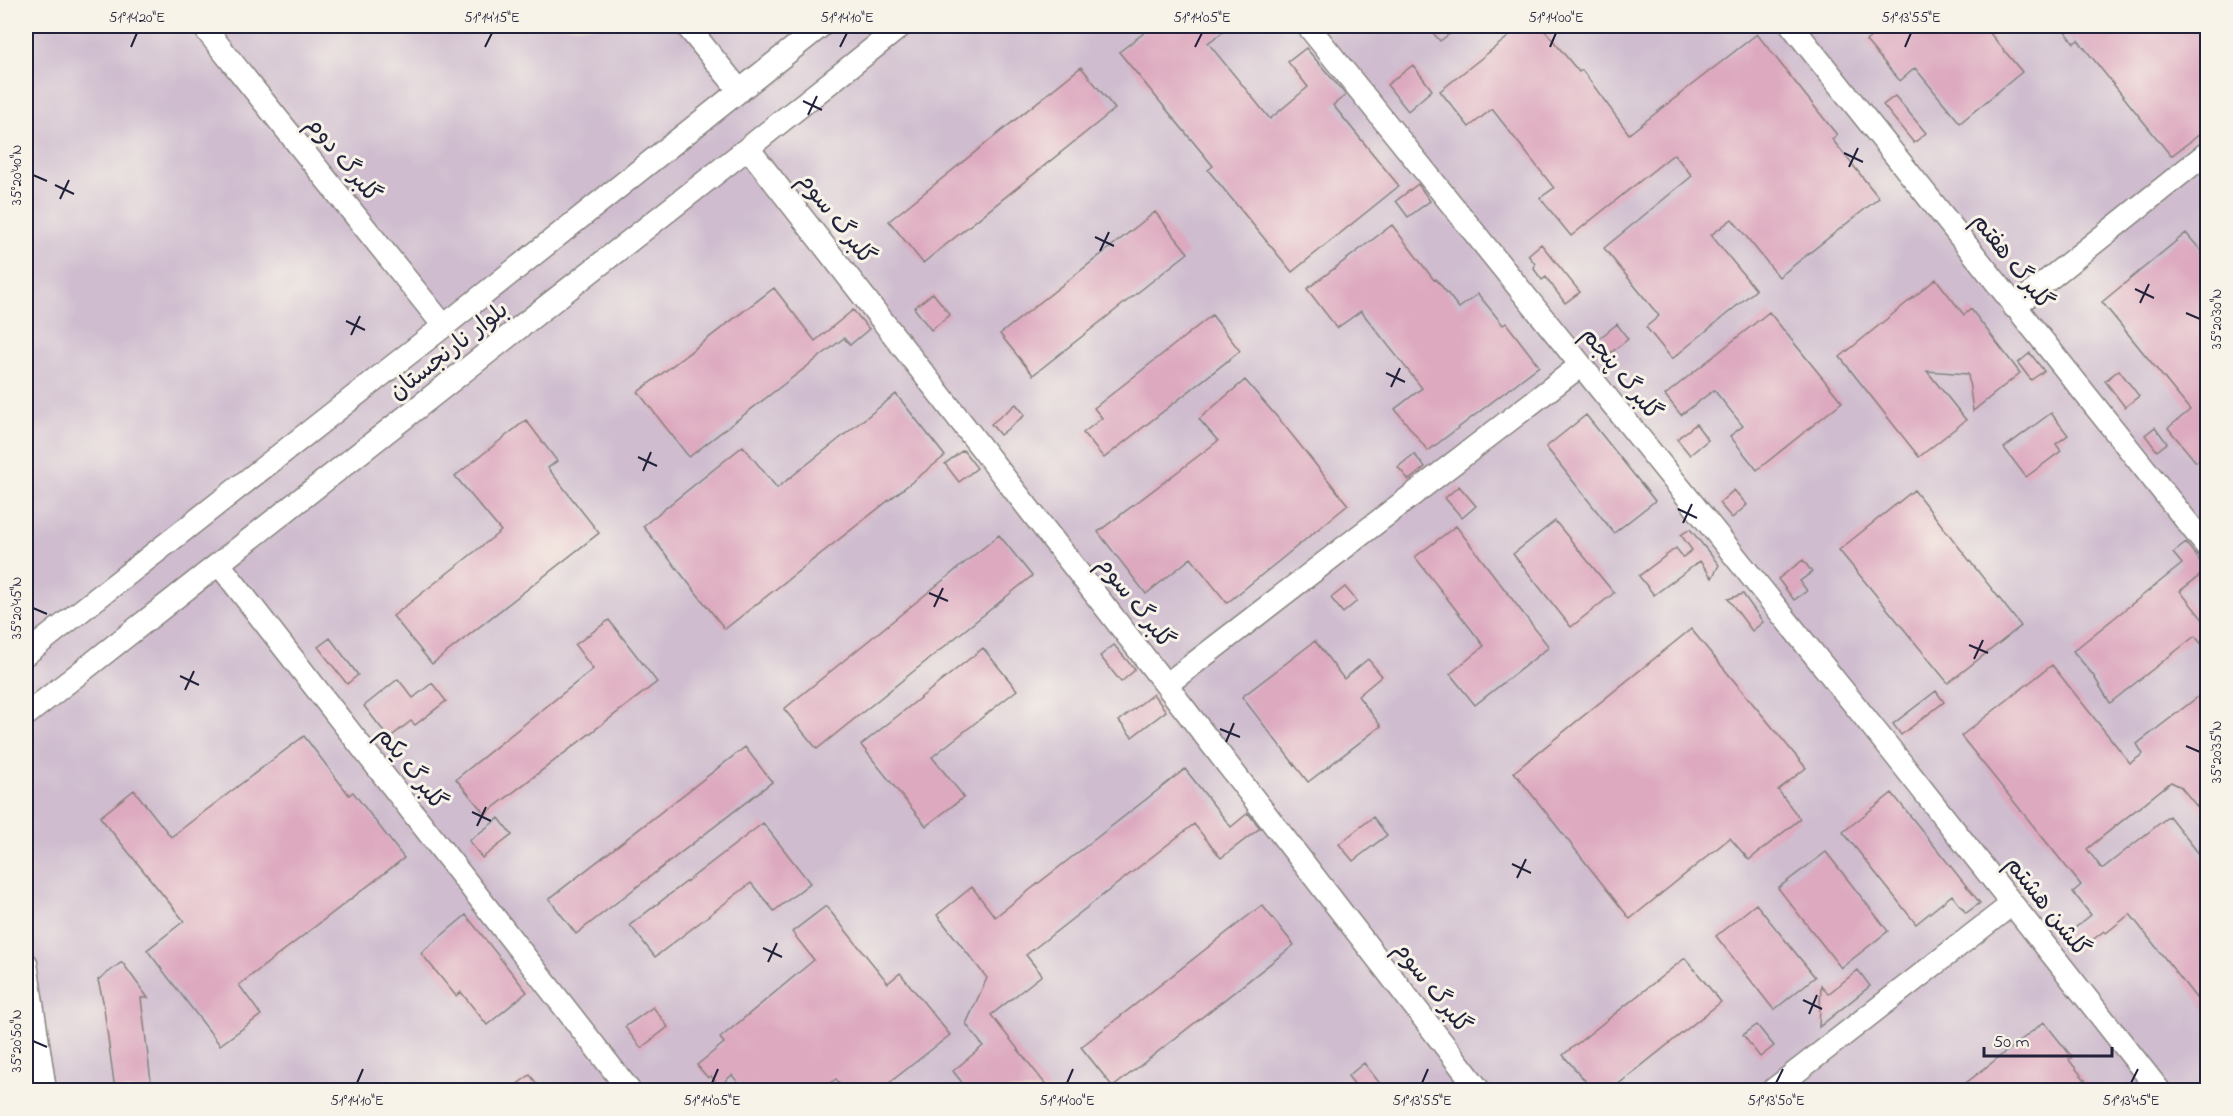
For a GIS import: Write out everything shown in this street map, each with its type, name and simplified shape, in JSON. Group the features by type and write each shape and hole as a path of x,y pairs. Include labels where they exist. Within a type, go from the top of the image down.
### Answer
{"street":[{"name":"گلبرگ دوم","path":"203,26 444,326"},
{"path":"687,26 740,91"},
{"name":"بلوار نارنجستان","path":"26,654 821,26"},
{"name":"بلوار نارنجستان","path":"26,715 901,26"},
{"name":"گلبرگ پنجم","path":"1308,26 1895,755"},
{"name":"گلبرگ هفتم","path":"1792,26 2014,307 2200,523 2208,548"},
{"name":"گلبرگ سوم","path":"748,148 1478,1090"},
{"path":"2014,307 2208,152"},
{"path":"1166,685 1581,365"},
{"name":"گلبرگ یکم","path":"219,564 629,1090"},
{"name":"گلشن هشتم","path":"1895,755 2159,1090"},
{"path":"1773,1090 2012,904"},
{"path":"26,963 45,1090"}],"shaded area":[{"path":"26,26 2207,26 2207,1090 26,1090"}],"building":[{"path":"1153,26 1231,26 1208,43 1270,119 1308,87 1288,62 1306,48 1346,95 1333,105 1399,186 1292,272 1208,170 1213,166 1119,52"},
{"path":"1427,26 1460,26 1440,41"},
{"path":"1522,26 1541,26 1579,72 1582,70 1629,134 1757,34 1837,135 1832,139 1879,198 1779,277 1732,219 1711,235 1756,290 1672,359 1646,327 1659,316 1604,248 1692,176 1674,154 1571,236 1540,198 1554,188 1492,109 1469,127 1440,91"},
{"path":"1884,26 1984,26 2022,72 1960,123 1915,68 1900,81 1866,41"},
{"path":"2061,26 2208,26 2208,128 2171,156 2078,40 2074,43"},
{"path":"1413,65 1432,90 1408,111 1387,85"},
{"path":"1081,67 1115,109 923,263 889,221"},
{"path":"1895,96 1926,133 1914,143 1883,105"},
{"path":"1418,184 1430,201 1408,217 1396,201"},
{"path":"1155,212 1188,253 1033,375 1000,334"},
{"path":"1392,225 1434,280 1436,279 1459,308 1478,294 1503,325 1506,323 1539,366 1428,451 1395,409 1422,388 1361,311 1337,328 1307,289"},
{"path":"2186,233 2208,259 2208,452 2196,462 2168,428 2190,410 2102,302"},
{"path":"1541,244 1580,292 1565,303 1546,277 1542,280 1528,255"},
{"path":"1936,279 1964,315 1971,309 2020,373 1973,411 1968,374 1927,371 1966,420 1919,457 1840,357"},
{"path":"774,288 815,341 853,310 869,329 850,345 844,338 689,457 638,392"},
{"path":"933,293 950,315 931,330 914,308"},
{"path":"1769,312 1842,402 1757,470 1730,436 1743,426 1714,390 1681,415 1665,395"},
{"path":"1212,315 1240,351 1104,458 1083,433 1102,418 1094,408"},
{"path":"1617,324 1628,339 1608,355 1596,341"},
{"path":"2030,353 2044,371 2031,380 2018,363"},
{"path":"2119,370 2139,396 2125,407 2105,381"},
{"path":"1245,380 1348,505 1227,603 1191,558 1146,594 1098,532 1218,441 1199,419"},
{"path":"896,394 945,456 725,629 643,526 743,446 777,488"},
{"path":"1016,404 1025,415 1000,435 991,424"},
{"path":"2051,413 2068,435 2056,444 2061,451 2026,477 2004,448"},
{"path":"1586,415 1655,501 1614,533 1546,447"},
{"path":"526,420 557,461 548,468 599,533 432,664 393,616 501,531 455,476"},
{"path":"1696,424 1708,440 1690,455 1677,439"},
{"path":"2155,427 2167,443 2157,451 2145,435"},
{"path":"963,450 977,468 959,482 945,464"},
{"path":"1414,454 1425,467 1409,480 1398,467"},
{"path":"1459,486 1476,506 1462,518 1445,498"},
{"path":"1734,490 1747,505 1732,518 1719,503"},
{"path":"1914,490 2021,626 1948,683 1839,550"},
{"path":"1555,521 1614,593 1571,627 1513,554"},
{"path":"1456,526 1549,647 1475,705 1450,674 1484,646 1415,557"},
{"path":"1690,529 1719,565 1712,578 1700,561 1654,595 1639,576 1676,548 1683,557 1692,550 1681,535"},
{"path":"999,535 1032,576 817,749 784,709"},
{"path":"2186,543 2207,570 2180,591 2208,626 2208,652 2195,636 2110,703 2093,675 2073,651 2182,564 2173,553"},
{"path":"1803,560 1812,572 1800,581 1807,591 1794,600 1778,579"},
{"path":"1345,587 1357,601 1343,613 1331,598"},
{"path":"1743,594 1763,622 1752,631 1728,599"},
{"path":"609,620 657,682 485,814 456,779 593,669 575,645"},
{"path":"1691,629 1806,768 1778,790 1800,819 1749,860 1730,838 1630,919 1514,772"},
{"path":"330,638 358,675 347,684 318,647"},
{"path":"1315,641 1344,679 1368,659 1382,676 1358,696 1381,726 1308,782 1242,697"},
{"path":"1114,645 1135,670 1121,682 1100,656"},
{"path":"983,648 1017,690 932,757 964,797 926,826 861,745"},
{"path":"2052,665 2130,763 2143,754 2137,744 2208,689 2208,820 2181,787 2171,782 2087,849 2102,869 2169,816 2208,865 2208,1013 2130,914 2076,953 2064,937 2091,915 2073,892 2081,885 1961,736"},
{"path":"398,679 413,698 432,683 446,701 415,725 411,721 389,738 364,706"},
{"path":"1936,691 1944,702 1901,735 1893,724"},
{"path":"1153,694 1166,711 1132,737 1119,721"},
{"path":"304,736 349,795 353,792 404,858 239,985 261,1015 220,1045 147,950 184,921 100,817 134,790 171,837"},
{"path":"745,747 772,782 576,934 549,899"},
{"path":"1185,769 1231,827 1248,813 1260,828 1221,858 1194,824 1026,955 1042,975 991,1015 1050,1090 968,1090 953,1071 983,1046 966,1024 987,978 937,915 972,887 995,917"},
{"path":"1892,793 1980,903 1966,913 1952,895 1916,924 1843,832"},
{"path":"1373,817 1387,835 1353,861 1339,844"},
{"path":"499,818 512,835 482,858 469,841"},
{"path":"763,823 810,883 774,911 751,883 655,957 630,925"},
{"path":"1826,852 1888,931 1841,968 1778,888"},
{"path":"1756,904 1815,977 1774,1010 1716,936"},
{"path":"1262,905 1294,945 1113,1087 1081,1047"},
{"path":"826,906 888,983 900,973 950,1035 880,1090 846,1090 836,1079 821,1090 744,1090 732,1075 719,1086 711,1076 708,1078 697,1065 724,1043 720,1038 814,960 792,932"},
{"path":"466,915 527,992 487,1025 461,992 456,996 421,953"},
{"path":"1685,958 1721,1002 1611,1090 1593,1090 1563,1055"},
{"path":"122,962 148,998 141,998 152,1090 115,1090 98,980"},
{"path":"1858,970 1870,986 1819,1027 1821,985 1828,994"},
{"path":"653,1007 668,1027 641,1048 625,1027"},
{"path":"2044,1022 2072,1057 2069,1060 2093,1090 1957,1090"},
{"path":"1757,1025 1774,1046 1760,1057 1743,1035"},
{"path":"1364,1063 1385,1090 1359,1090 1348,1076"},
{"path":"530,1075 542,1090 509,1090"}]}
